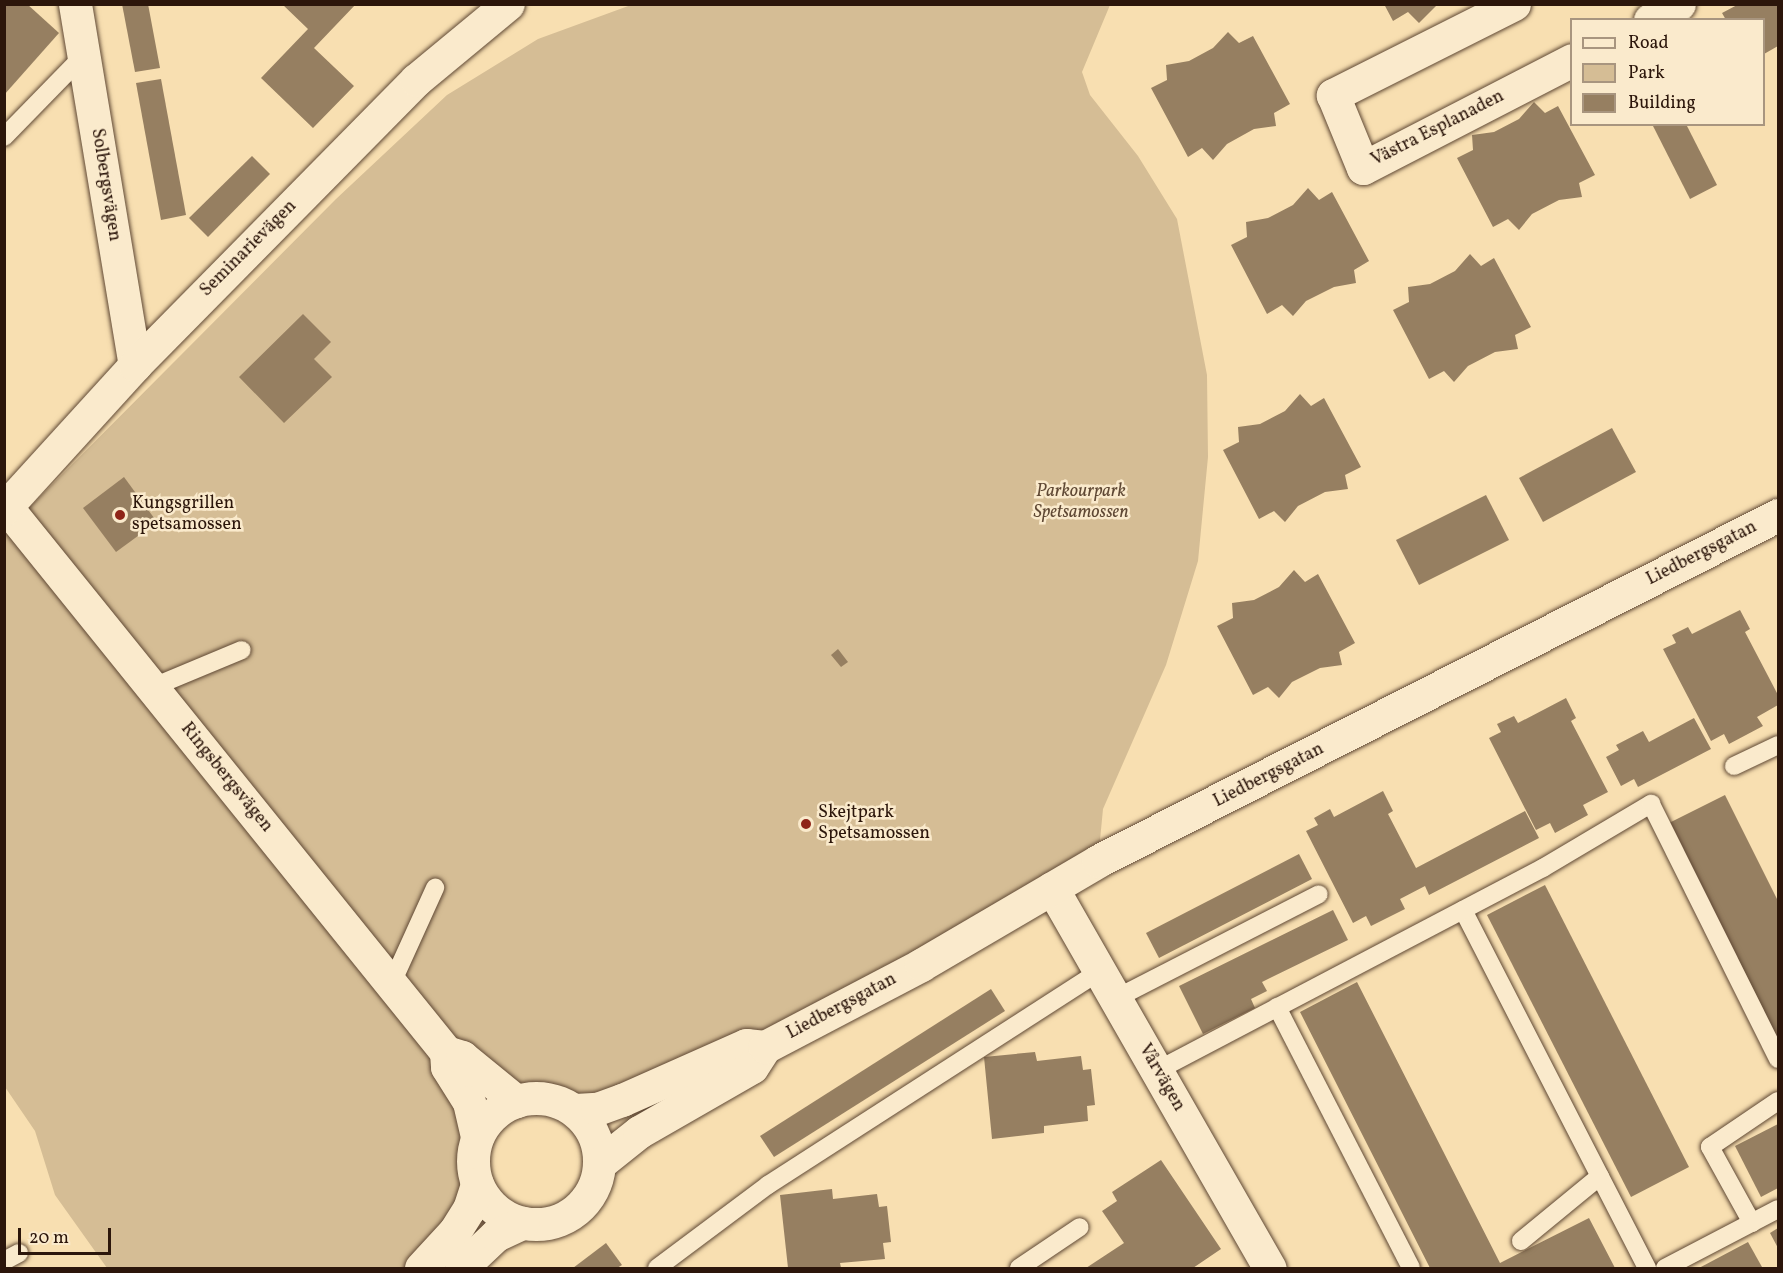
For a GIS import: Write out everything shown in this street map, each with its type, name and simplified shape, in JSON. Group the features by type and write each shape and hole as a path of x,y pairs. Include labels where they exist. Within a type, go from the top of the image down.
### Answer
{"street":[{"name":"Solbergsvägen","path":"75,4 135,365"},
{"name":"Seminarievägen","path":"6,506 135,365 416,80 508,4"},
{"name":"Västra Esplanaden","path":"1514,4 1333,95 1363,168 1570,61"},
{"path":"1654,18 1679,4"},
{"name":"Ringsbergsvägen","path":"6,506 446,1052 462,1057 516,1101"},
{"name":"Liedbergsgatan","path":"600,1163 639,1132 752,1066 765,1047 842,1009 1098,861 1779,515"},
{"name":"Vårvägen","path":"1052,888 1270,1269"},
{"name":"Liedbergsgatan","path":"575,1110 597,1109 622,1100 746,1045 765,1047"},
{"name":"Ringsbergsvägen","path":"446,1052 447,1067 469,1102 477,1137"},
{"path":"461,1269 496,1235 522,1223 546,1224 575,1212 595,1186 600,1163 593,1132 575,1110 539,1097 516,1101 493,1113 477,1137 472,1161 477,1184 491,1205 522,1223"},
{"path":"421,1269 455,1231 469,1209 477,1184"}],"lane":[{"path":"4,137 84,55"},
{"path":"153,687 242,651"},
{"path":"1734,766 1779,745"},
{"path":"1156,1071 1463,910 1651,804 1779,1059"},
{"path":"391,985 435,888"},
{"path":"1115,999 1319,894"},
{"path":"1463,910 1647,1269"},
{"path":"657,1269 768,1185 1100,971"},
{"path":"1277,1007 1411,1269"},
{"path":"1752,1223 1710,1147 1779,1101"},
{"path":"1521,1241 1600,1176"},
{"path":"1665,1269 1779,1209"},
{"path":"1020,1269 1080,1227"}],"green space":[{"name":"Parkourpark Spetsamossen","path":"631,5 1110,5 1082,72 1090,95 1138,156 1177,219 1207,375 1208,457 1198,561 1166,665 1103,809 1098,861 842,1009 567,1105 539,1097 502,1107 488,1119 473,1151 474,1176 421,1268 107,1268 55,1195 35,1131 5,1087 4,533 336,199 447,95 538,39"}],"building":[{"path":"8,4 27,4 59,33 4,95 4,8"},
{"path":"122,4 148,4 160,68 135,72"},
{"path":"282,4 356,4 314,48 354,86 313,128 261,78 308,29"},
{"path":"1384,4 1438,4 1419,23 1408,12 1393,21"},
{"path":"1739,4 1778,4 1778,46 1765,53 1765,18 1725,18 1722,13"},
{"path":"1228,32 1239,43 1253,36 1290,104 1274,113 1276,126 1254,129 1227,144 1213,160 1202,148 1188,157 1151,88 1167,80 1166,65 1189,61 1213,48"},
{"path":"161,79 186,215 161,220 136,83"},
{"path":"1534,102 1545,113 1558,106 1595,175 1579,183 1582,197 1559,200 1532,214 1519,230 1508,219 1493,227 1457,158 1473,150 1472,135 1494,132 1519,119"},
{"path":"1653,126 1687,126 1717,185 1690,199"},
{"path":"252,156 270,174 208,237 189,218"},
{"path":"1308,188 1319,200 1332,192 1369,261 1354,270 1356,283 1334,287 1306,301 1293,316 1282,305 1267,314 1231,245 1247,237 1246,222 1268,218 1293,205"},
{"path":"1470,254 1481,266 1494,258 1531,327 1515,335 1518,349 1495,352 1468,366 1454,382 1444,371 1429,379 1393,310 1409,302 1408,287 1430,284 1455,271"},
{"path":"303,314 331,342 314,359 332,377 284,423 239,377"},
{"path":"1300,394 1311,406 1324,398 1361,467 1345,475 1348,489 1325,492 1298,506 1285,522 1274,511 1259,519 1223,450 1239,442 1238,427 1260,424 1285,411"},
{"path":"1612,428 1636,472 1543,522 1519,478"},
{"name":"Kungsgrillen spetsamossen","path":"124,477 157,522 116,552 83,508"},
{"path":"1486,495 1509,540 1419,585 1396,540"},
{"path":"1294,570 1305,582 1318,574 1355,643 1339,652 1342,665 1320,668 1292,682 1279,698 1268,687 1253,695 1217,626 1233,618 1232,603 1254,600 1279,587"},
{"path":"1740,610 1750,629 1745,632 1778,695 1778,705 1757,717 1763,726 1729,744 1724,734 1711,741 1663,649 1676,643 1672,635 1688,627 1692,634"},
{"path":"838,649 848,662 841,667 831,655"},
{"path":"1566,698 1576,718 1571,721 1608,792 1583,805 1588,815 1555,833 1550,823 1536,830 1489,738 1501,732 1497,724 1514,716 1518,723"},
{"path":"1694,718 1711,749 1638,787 1634,779 1621,786 1606,757 1619,750 1616,745 1643,731 1649,742"},
{"path":"1383,791 1393,811 1388,814 1416,868 1525,811 1539,838 1429,895 1425,886 1400,899 1405,909 1371,926 1366,916 1353,923 1306,831 1318,825 1314,818 1330,809 1334,817"},
{"path":"1725,795 1778,901 1778,1044 1667,824"},
{"path":"1299,854 1312,879 1159,958 1146,933"},
{"path":"1545,885 1689,1167 1631,1197 1487,915"},
{"path":"1333,910 1348,940 1262,982 1267,991 1251,999 1255,1008 1203,1034 1179,986"},
{"path":"1357,982 1500,1263 1589,1218 1615,1268 1430,1268 1300,1012"},
{"path":"991,989 1005,1011 774,1157 760,1136"},
{"path":"1035,1052 1037,1061 1081,1056 1083,1070 1091,1069 1095,1105 1087,1106 1088,1121 1044,1126 1044,1133 992,1139 984,1057"},
{"path":"1778,1124 1778,1188 1761,1197 1735,1146"},
{"path":"1161,1160 1221,1249 1193,1268 1086,1268 1124,1243 1102,1211 1117,1201 1112,1192"},
{"path":"832,1189 833,1199 877,1194 879,1207 887,1206 891,1242 883,1243 885,1259 840,1263 841,1268 788,1268 780,1195"},
{"path":"1778,1228 1778,1248 1770,1233"},
{"path":"1748,1242 1762,1267 1699,1268"},
{"path":"606,1243 622,1265 617,1268 573,1268"}],"place":[{"name":"Kungsgrillen spetsamossen","path":"120,515"},
{"name":"Skejtpark Spetsamossen","path":"806,824"}]}
